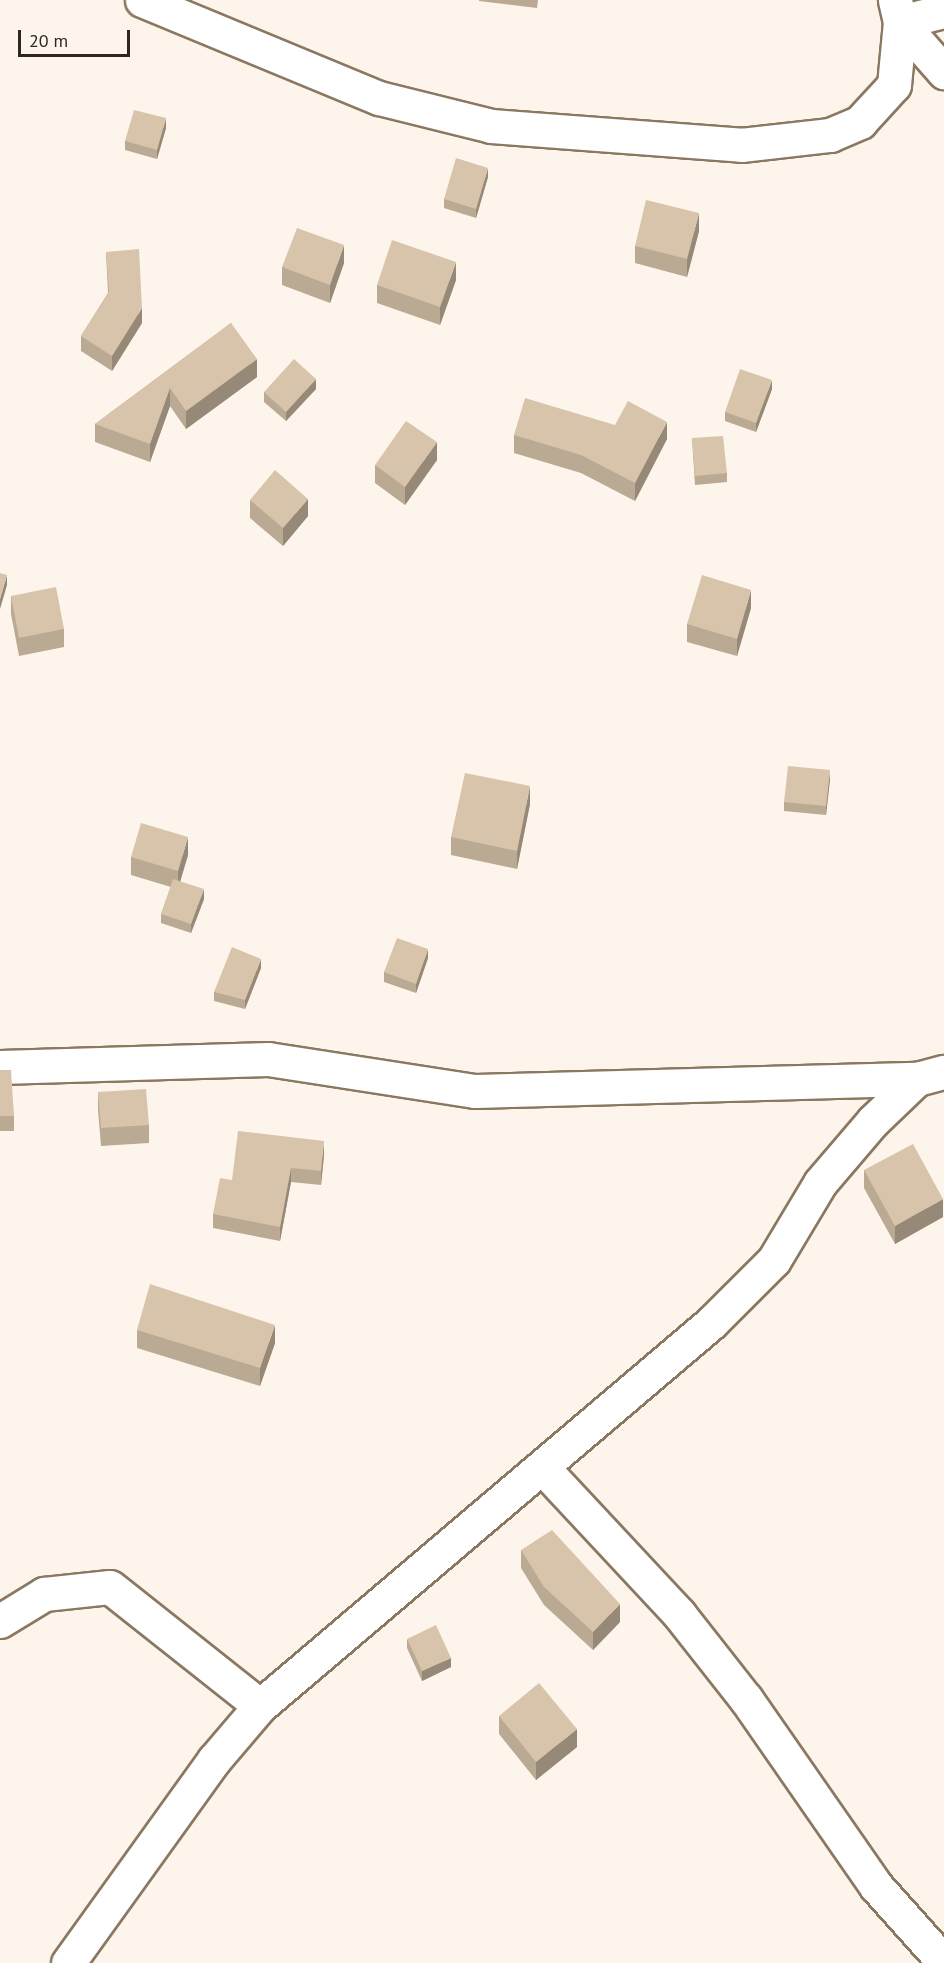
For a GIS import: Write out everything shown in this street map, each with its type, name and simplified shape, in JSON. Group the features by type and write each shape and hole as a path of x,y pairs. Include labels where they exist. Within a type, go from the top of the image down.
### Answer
{"street":[{"path":"142,0 379,98 480,123 741,145 830,135 860,122 894,85 898,11"},
{"path":"898,11 944,11"},
{"path":"898,11 944,72"},
{"path":"0,1067 268,1059 475,1090 930,1076"},
{"path":"68,1963 213,1760 260,1706 711,1323 774,1260 820,1183 930,1076"},
{"path":"542,1467 679,1614 746,1699 876,1886 944,1962"},
{"path":"0,1621 44,1594 110,1587 260,1706"}],"building":[{"path":"134,110 166,118 157,150 125,141"},
{"path":"456,158 488,168 476,209 444,199"},
{"path":"646,200 699,213 687,259 635,246"},
{"path":"297,228 344,245 330,285 282,267"},
{"path":"392,240 456,262 440,307 377,285"},
{"path":"139,249 142,308 112,356 81,336 109,292 106,252"},
{"path":"231,323 257,359 186,411 170,388 150,444 95,424"},
{"path":"294,359 316,379 286,412 264,392"},
{"path":"740,369 772,380 756,423 725,412"},
{"path":"525,398 615,425 628,401 667,422 635,483 581,455 514,435"},
{"path":"406,421 437,442 405,487 375,465"},
{"path":"723,436 727,473 695,476 692,438"},
{"path":"275,470 308,499 283,528 250,500"},
{"path":"0,573 7,575 0,599"},
{"path":"702,575 751,590 737,639 687,624"},
{"path":"56,587 64,629 19,638 11,596"},
{"path":"788,766 830,770 826,806 784,802"},
{"path":"465,773 530,786 517,851 451,837"},
{"path":"141,823 188,837 178,871 131,857"},
{"path":"173,879 204,889 191,924 161,914"},
{"path":"397,938 428,949 416,984 384,972"},
{"path":"232,947 261,959 245,1000 214,992"},
{"path":"0,1070 11,1070 14,1116 0,1116"},
{"path":"146,1089 149,1125 101,1128 98,1092"},
{"path":"238,1131 324,1141 321,1171 291,1168 280,1227 213,1214 220,1178 232,1180"},
{"path":"913,1144 943,1199 895,1226 864,1170"},
{"path":"150,1284 275,1325 260,1368 137,1330"},
{"path":"552,1530 620,1604 593,1632 544,1587 521,1550"},
{"path":"436,1625 451,1658 422,1671 407,1639"},
{"path":"539,1683 577,1729 536,1762 499,1716"}]}
